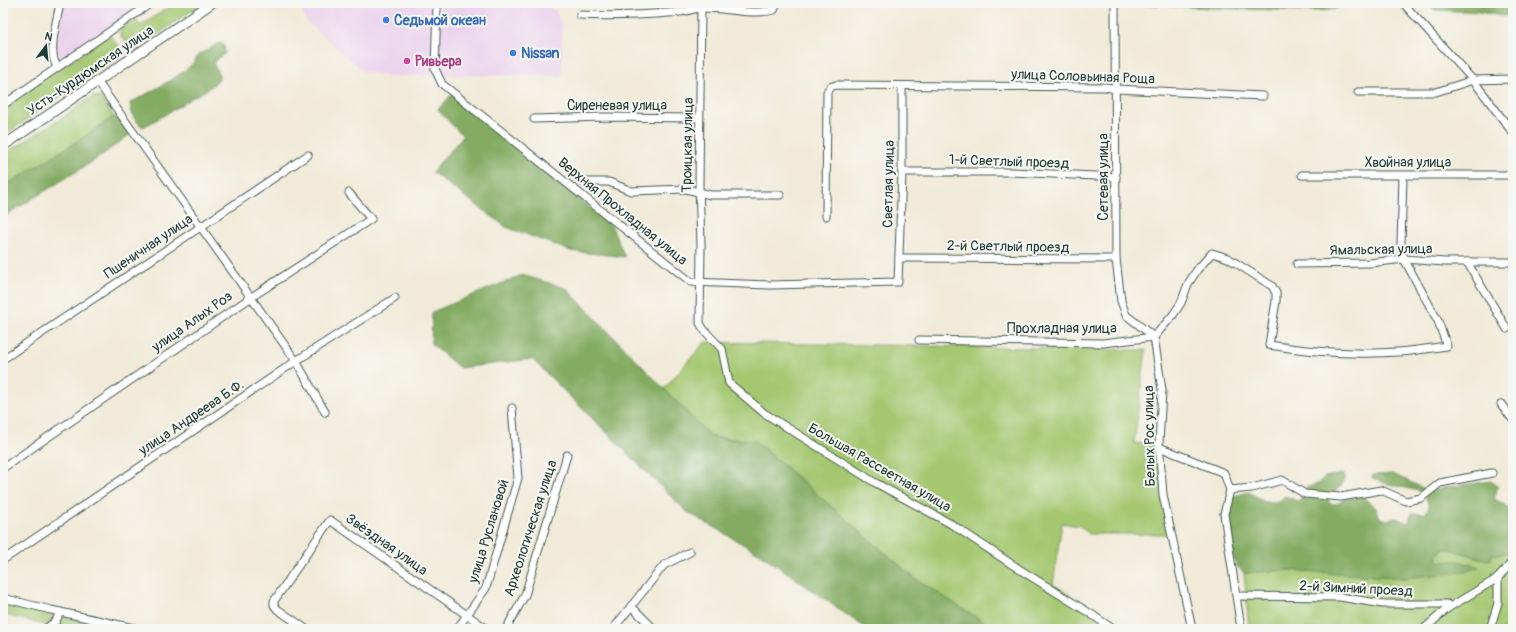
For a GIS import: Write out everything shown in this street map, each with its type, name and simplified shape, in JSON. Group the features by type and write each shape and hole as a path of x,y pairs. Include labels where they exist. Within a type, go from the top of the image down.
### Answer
{"main road":[{"name":"Усть-Курдюмская улица","path":"3,146 212,3"}],"street":[{"path":"57,67 53,61 52,50 60,3"},
{"path":"3,105 151,3"},
{"name":"Верхняя Прохладная улица","path":"439,3 437,4 435,69 442,84 691,282 770,285 898,282"},
{"path":"580,15 616,17 639,16 683,12 701,8 762,12 774,10 777,3"},
{"name":"Сетевая улица","path":"1115,3 1116,259 1120,301 1126,315 1154,337"},
{"path":"1403,3 1473,80 1513,133"},
{"name":"Троицкая улица","path":"700,282 699,118 701,8"},
{"path":"1358,92 1436,92 1473,80 1513,79"},
{"path":"97,81 296,361 326,412"},
{"name":"улица Соловьиная Роща","path":"826,216 827,92 830,87 836,85 1106,87 1116,89 1263,96"},
{"name":"Светлая улица","path":"898,282 902,172 902,86"},
{"name":"Сиреневая улица","path":"534,119 604,117 699,118"},
{"name":"Пшеничная улица","path":"3,359 308,154"},
{"name":"1-й Светлый проезд","path":"902,172 1010,172 1116,177"},
{"name":"Хвойная улица","path":"1302,175 1513,175"},
{"path":"1154,337 1173,315 1188,284 1197,270 1212,253 1228,258 1272,286 1276,293 1276,301 1269,345 1302,350 1350,354 1398,352 1446,346 1438,321 1404,259 1401,244 1403,176"},
{"path":"582,182 609,182 631,191 686,189 710,195 780,195"},
{"name":"улица Алых Роз","path":"3,468 250,298 371,219 349,193"},
{"name":"2-й Светлый проезд","path":"899,258 1116,259"},
{"name":"Ямальская улица","path":"1297,264 1370,263 1404,259 1467,262 1513,262"},
{"path":"1467,262 1507,328"},
{"name":"Большая Рассветная улица","path":"700,282 700,323 704,330 722,349 729,383 764,414 874,482 951,524 1113,629"},
{"name":"улица Андреева Б.Ф.","path":"3,560 296,361 395,298"},
{"name":"Прохладная улица","path":"919,340 1103,343 1154,337"},
{"name":"Белых Рос улица","path":"1154,337 1162,390 1160,447 1163,495 1192,629"},
{"path":"1501,404 1513,420"},
{"name":"улица Руслановой","path":"457,629 486,588 518,478 512,408"},
{"path":"1160,447 1224,474 1230,490 1224,514 1241,629"},
{"name":"Археологическая улица","path":"506,629 525,595 567,455"},
{"path":"1230,490 1252,488 1282,480 1305,494 1341,497 1381,490 1406,501 1421,498 1440,483 1492,473"},
{"name":"Звёздная улица","path":"306,629 277,609 274,605 274,601 330,520 467,615"},
{"path":"613,629 664,565 690,552"},
{"path":"1424,629 1448,608 1498,578 1513,561"},
{"path":"1490,629 1498,603 1498,578"},
{"name":"2-й Зимний проезд","path":"1236,596 1340,597 1383,604 1447,604 1448,608"},
{"path":"3,598 138,629"},
{"path":"631,606 654,629"},
{"path":"45,629 56,621 60,612"},
{"path":"467,615 487,629"}],"shaded area":[{"path":"63,3 146,3 66,58 63,58 59,56 55,50"},
{"path":"299,3 508,3 508,6 546,6 556,11 562,26 562,76 443,75 390,77 363,71 307,22"}],"green space":[{"path":"175,3 203,3 139,47 128,44 122,38 120,31 121,28 135,18 140,26"},
{"path":"1128,3 1340,3 1338,8 1332,10 1310,11 1140,5"},
{"path":"1426,3 1513,3 1513,14 1502,16 1479,12 1435,10"},
{"path":"110,35 122,51 120,57 3,136 3,109 104,37"},
{"path":"221,42 224,46 225,53 213,63 220,77 213,85 143,127 135,120 131,111 130,103 179,75 195,61 198,55"},
{"path":"452,94 611,225 625,257 571,251 506,227 432,172 463,136 438,110"},
{"path":"93,96 101,98 114,117 3,187 3,155 65,116"},
{"path":"118,115 130,131 128,136 95,160 3,217 3,187"},
{"path":"522,275 566,288 711,437 755,441 913,577 994,629 867,629 762,555 687,512 532,359 460,368 431,344 432,312"},
{"path":"705,342 1146,350 1134,443 1155,445 1168,534 1089,534 1080,526 1062,523 1053,584 1118,629 994,629 913,577 755,441 711,437 664,389"},
{"path":"1341,474 1345,476 1342,485 1329,497 1328,501 1332,504 1339,503 1343,499 1362,496 1377,509 1380,518 1386,520 1396,518 1408,523 1412,513 1425,514 1429,507 1424,492 1388,484 1372,478 1373,475 1393,474 1427,490 1491,481 1498,487 1494,499 1504,504 1513,514 1513,548 1506,553 1492,554 1491,559 1487,560 1450,549 1442,549 1436,556 1440,562 1458,561 1479,567 1463,572 1404,578 1291,570 1244,573 1237,566 1230,550 1233,543 1225,515 1231,497 1249,492 1265,502 1278,502 1285,496 1300,502 1302,492 1306,488 1317,484 1325,477"},
{"path":"1513,548 1513,629 1249,629 1244,573 1291,570 1404,578 1458,561 1440,562 1436,556 1442,549 1450,549 1487,560 1492,554 1506,553"},
{"path":"3,602 53,615 54,619 45,625 3,614"},
{"path":"63,617 120,629 50,629 59,623"}],"place":[{"name":"Седьмой океан","path":"386,20"},
{"name":"Nissan","path":"513,53"},
{"name":"Ривьера","path":"407,61"}]}
